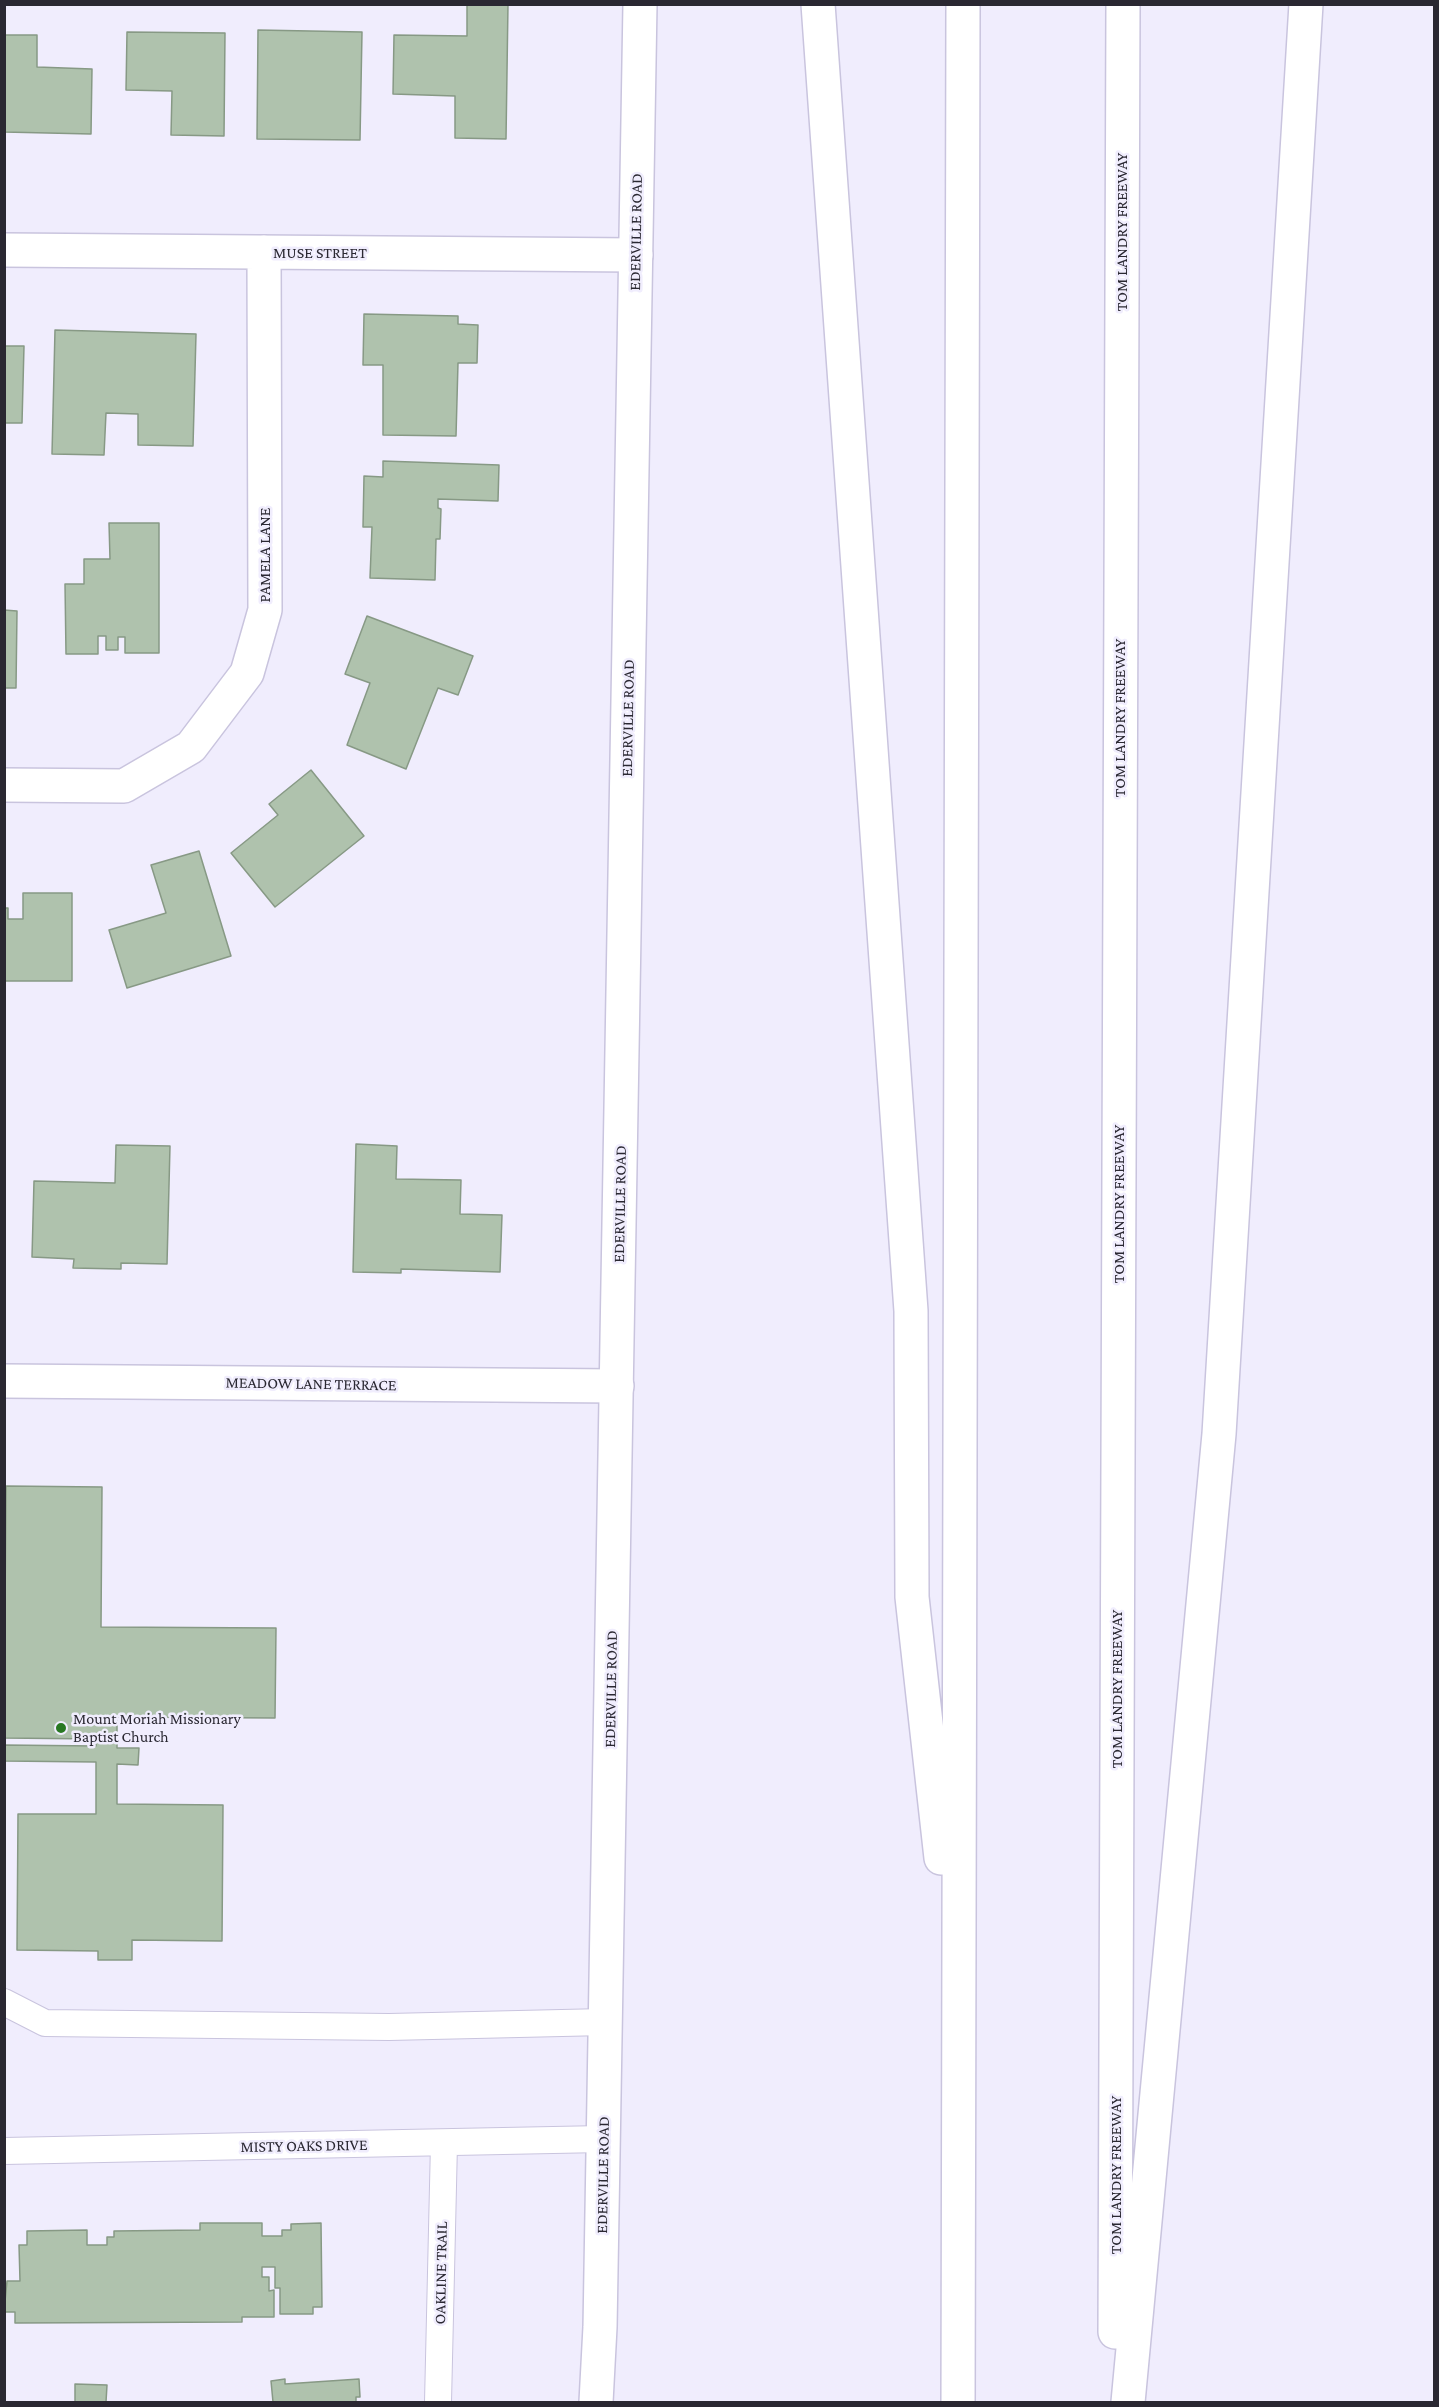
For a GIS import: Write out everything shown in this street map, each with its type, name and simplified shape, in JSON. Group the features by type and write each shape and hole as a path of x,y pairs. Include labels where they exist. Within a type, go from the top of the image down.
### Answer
{"main road":[{"name":"EDERVILLE ROAD","path":"596,2403 600,2327 640,4"},
{"path":"818,4 911,1311 912,1597 959,2002"},
{"path":"958,2403 963,4"},
{"name":"TOM LANDRY FREEWAY","path":"1115,2403 1123,4"},
{"path":"1128,2403 1219,1434 1306,4"},
{"name":"MUSE STREET","path":"4,250 636,255"},
{"name":"PAMELA LANE","path":"4,785 124,786 191,747 247,673 266,610 264,252"},
{"name":"MEADOW LANE TERRACE","path":"4,1381 617,1386"}],"lane":[{"path":"4,2002 45,2023 389,2027 605,2022"},
{"name":"MISTY OAKS DRIVE","path":"4,2151 603,2139"},
{"name":"OAKLINE TRAIL","path":"438,2403 444,2143"}],"building":[{"path":"467,4 508,4 506,139 455,138 455,96 393,94 394,35 467,36"},
{"path":"258,30 362,32 360,140 257,139"},
{"path":"127,32 225,33 224,136 171,135 172,91 126,90"},
{"path":"4,35 37,35 37,67 92,69 91,134 4,132"},
{"path":"364,314 458,316 458,324 478,325 477,363 458,363 456,436 383,435 383,365 363,365"},
{"path":"55,330 196,334 193,446 138,445 138,414 106,413 104,455 52,454"},
{"path":"4,346 24,346 22,423 4,423"},
{"path":"383,461 499,465 498,501 438,499 438,508 441,509 440,539 436,539 435,580 370,578 372,527 363,527 364,476 383,477"},
{"path":"109,523 159,523 159,653 125,653 125,637 118,637 118,650 106,650 106,636 98,636 98,654 66,654 65,584 84,584 84,559 110,559"},
{"path":"4,610 17,611 16,688 4,688"},
{"path":"367,616 473,656 458,695 438,688 406,769 347,745 370,683 345,674"},
{"path":"311,770 364,836 275,907 231,853 278,815 269,804"},
{"path":"199,851 231,956 127,988 109,930 166,913 151,865"},
{"path":"23,893 72,893 72,981 4,981 4,908 8,908 8,919 23,919"},
{"path":"356,1144 397,1146 396,1179 461,1180 460,1214 502,1215 500,1272 401,1269 401,1273 353,1272"},
{"path":"116,1145 170,1146 167,1264 121,1263 121,1269 73,1268 74,1259 32,1257 34,1181 115,1183"},
{"name":"Mount Moriah Missionary Baptist Church","path":"6,1486 102,1487 101,1627 276,1628 275,1718 117,1717 117,1748 139,1748 138,1765 117,1764 117,1804 223,1805 222,1941 132,1940 132,1960 98,1960 98,1951 17,1950 18,1814 96,1814 96,1762 4,1761 4,1745 96,1746 96,1739 4,1738"},
{"path":"200,2223 262,2223 262,2236 282,2236 282,2230 291,2230 291,2224 321,2223 322,2307 313,2307 313,2314 280,2314 280,2288 275,2288 275,2267 262,2267 262,2277 269,2277 269,2291 274,2290 274,2317 242,2317 242,2322 15,2323 15,2312 4,2312 7,2281 20,2281 19,2245 27,2245 27,2231 87,2230 87,2245 107,2245 107,2237 114,2237 114,2231 200,2230"},
{"path":"285,2379 285,2384 359,2379 360,2397 356,2397 356,2402 273,2402 271,2381"},
{"path":"75,2384 107,2385 106,2402 75,2402"}],"place":[{"name":"Mount Moriah Missionary Baptist Church","path":"61,1728"}]}
